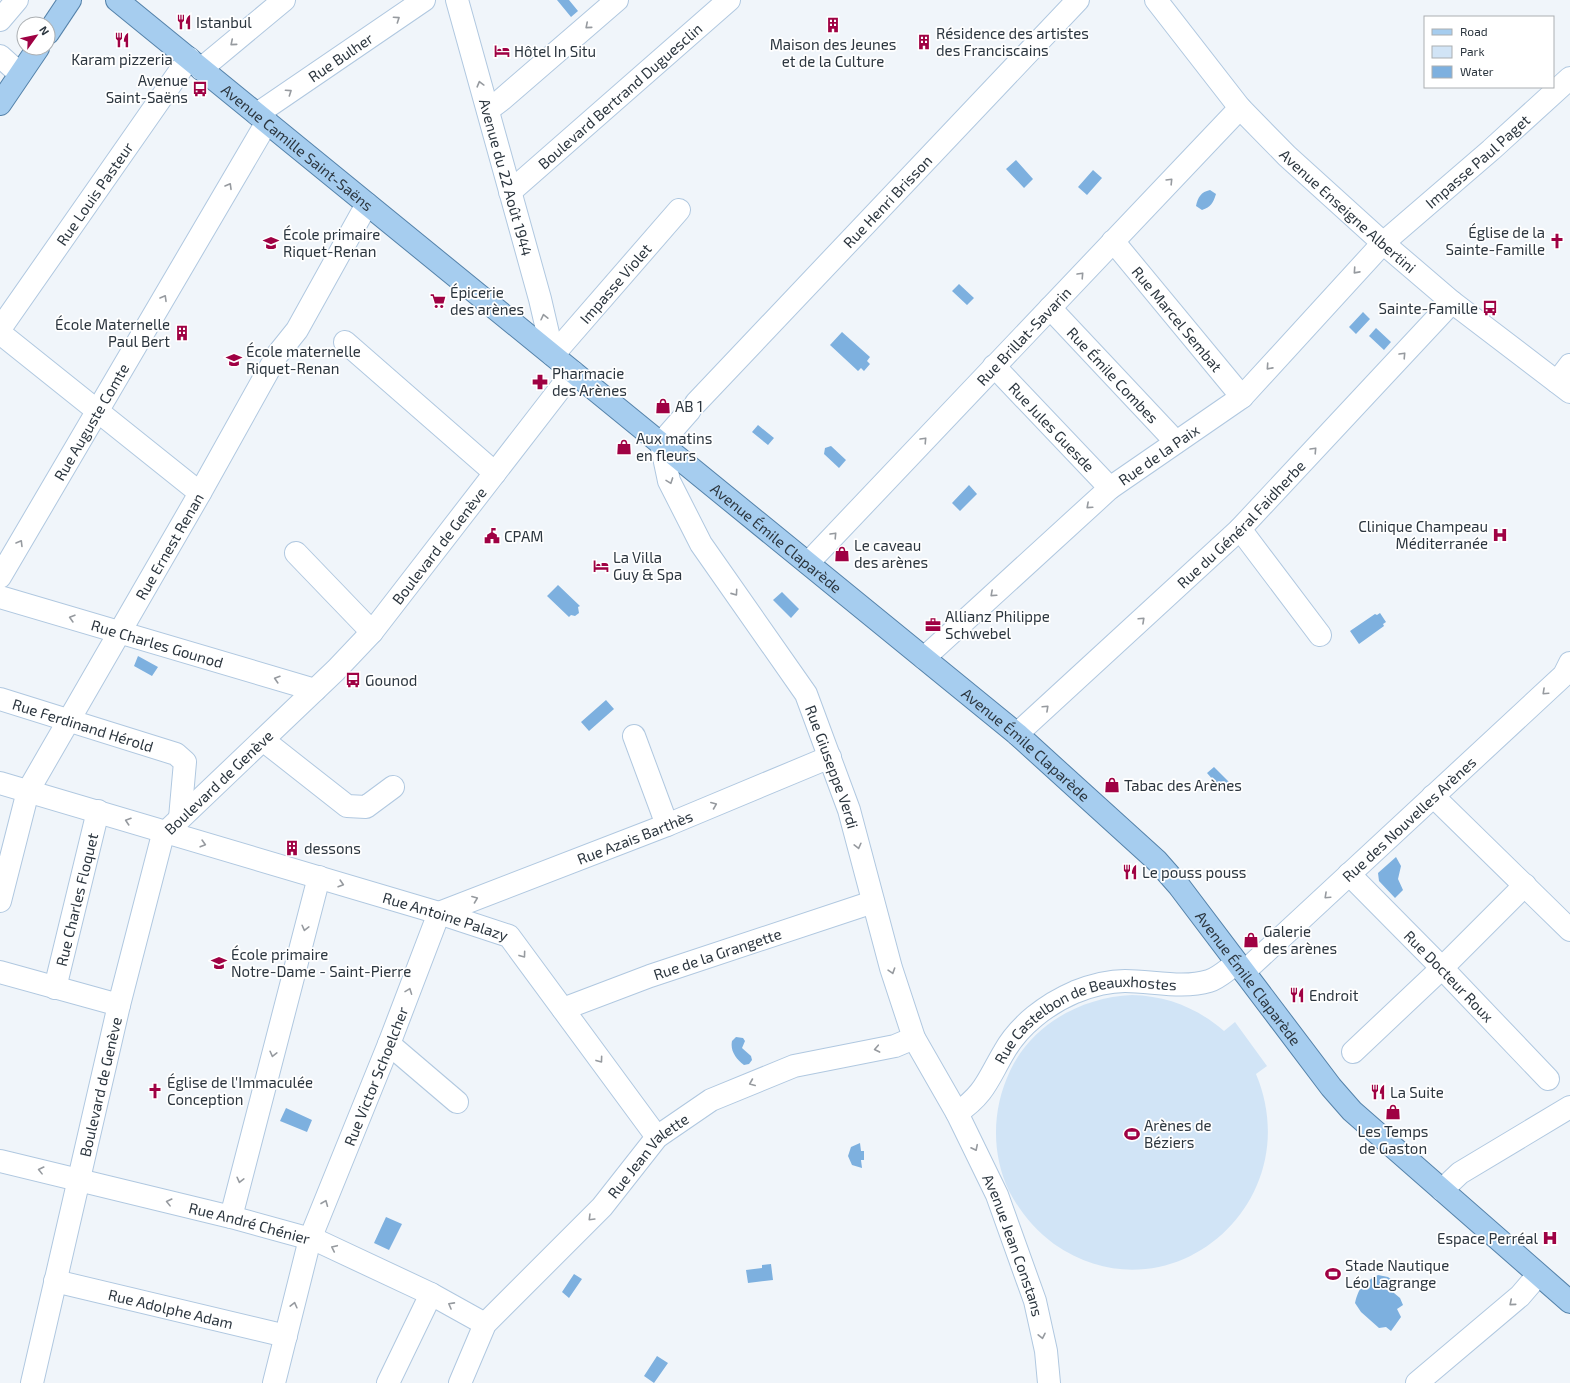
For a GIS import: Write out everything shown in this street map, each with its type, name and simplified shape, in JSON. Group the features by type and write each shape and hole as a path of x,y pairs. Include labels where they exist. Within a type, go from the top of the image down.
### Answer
{"main road":[{"path":"56,21 70,0"},
{"name":"Avenue Camille Saint-Saëns","path":"117,0 553,356"},
{"path":"0,104 32,56"},
{"name":"Avenue Émile Claparède","path":"553,356 1017,734 1157,861 1179,886 1331,1086 1352,1111 1570,1302"}],"street":[{"path":"0,20 17,0"},
{"name":"Rue Louis Pasteur","path":"0,329 195,64 284,0"},
{"name":"Rue Bulher","path":"262,118 424,0"},
{"name":"Avenue du 22 Août 1944","path":"457,0 540,299 553,356"},
{"path":"488,110 617,0"},
{"name":"Boulevard Bertrand Duguesclin","path":"510,192 729,0"},
{"name":"Rue Henri Brisson","path":"661,443 693,406 1078,0"},
{"name":"Avenue Enseigne Albertini","path":"1156,0 1240,108 1287,156 1452,302 1563,387"},
{"path":"0,56 20,74"},
{"name":"Impasse Paul Paget","path":"1383,242 1485,155 1570,78"},
{"name":"Rue Brillat-Savarin","path":"808,563 1240,108"},
{"name":"Rue Auguste Comte","path":"0,577 98,411 262,118"},
{"name":"Rue Ernest Renan","path":"0,901 28,791 200,493 277,355 297,330 367,204"},
{"name":"Impasse Violet","path":"553,356 678,210"},
{"name":"Rue Marcel Sembat","path":"1113,241 1242,397"},
{"name":"Rue de la Paix","path":"924,658 1110,488 1242,397 1383,242"},
{"name":"Rue du Général Faidherbe","path":"1017,734 1240,529 1452,302"},
{"name":"Rue Émile Combes","path":"1050,308 1176,442"},
{"path":"0,333 200,493"},
{"path":"346,342 495,473"},
{"path":"1563,387 1570,365"},
{"name":"Rue Jules Guesde","path":"994,366 1110,488"},
{"name":"Boulevard de Genève","path":"32,1383 119,1005 161,842 173,826 315,690 372,632 573,372"},
{"name":"Rue Giuseppe Verdi","path":"661,443 669,481 701,544 806,694 849,810 891,968 914,1038 957,1114"},
{"path":"1240,529 1320,635"},
{"path":"296,553 372,632"},
{"name":"Rue Charles Gounod","path":"0,597 315,690"},
{"name":"Rue des Nouvelles Arènes","path":"1241,967 1349,874 1434,796 1564,675 1570,663"},
{"name":"Rue Ferdinand Hérold","path":"0,699 167,750 176,754 197,774 205,779 221,781"},
{"path":"634,736 667,825"},
{"path":"263,740 347,806 366,807 393,787"},
{"name":"Rue Azais Barthès","path":"439,913 667,825 830,758"},
{"path":"173,826 184,762"},
{"name":"Rue Antoine Palazy","path":"0,783 98,811 173,826 319,877 439,913 509,936 657,1137"},
{"path":"1434,796 1570,930"},
{"name":"Rue Charles Floquet","path":"55,988 98,811"},
{"name":"Rue Docteur Roux","path":"1349,874 1442,968 1548,1079"},
{"path":"231,1217 319,877"},
{"path":"1353,1052 1442,968 1525,885"},
{"name":"Rue de la Grangette","path":"563,1009 650,976 873,902"},
{"name":"Rue Victor Schoelcher","path":"274,1383 310,1239 389,1044 439,913"},
{"name":"Rue Castelbon de Beauxhostes","path":"957,1114 971,1104 982,1092 1004,1051 1022,1028 1043,1009 1074,992 1099,984 1124,981 1195,984 1211,980 1241,967"},
{"path":"0,972 119,1005"},
{"name":"Rue Jean Valette","path":"460,1383 485,1324 602,1207 657,1137 711,1100 794,1066 895,1046 914,1038"},
{"path":"389,1044 457,1102"},
{"path":"1442,1190 1460,1173 1570,1107"},
{"name":"Avenue Jean Constans","path":"957,1114 998,1195 1035,1301 1046,1352 1049,1383"},
{"name":"Rue André Chénier","path":"0,1161 231,1217 310,1239 431,1294 485,1324"},
{"path":"1423,1381 1520,1296 1538,1275"},
{"name":"Rue Adolphe Adam","path":"56,1281 286,1336"},
{"path":"388,1383 431,1294"}],"green space":[{"name":"Arènes de Béziers","path":"1132,995 1158,998 1181,1005 1203,1016 1224,1031 1235,1022 1267,1066 1256,1074 1268,1122 1263,1166 1246,1206 1218,1237 1183,1259 1142,1269 1098,1265 1054,1244 1040,1233 1023,1213 1009,1191 999,1162 996,1131 997,1116 1004,1086 1010,1071 1020,1054 1031,1040 1060,1016 1077,1008 1095,1001"}],"water":[{"path":"557,0 569,0 578,11 571,17"},
{"path":"1016,160 1033,179 1024,188 1006,169"},
{"path":"1093,170 1102,178 1087,195 1078,187"},
{"path":"1210,190 1216,194 1213,202 1210,206 1202,210 1196,206 1200,195"},
{"path":"959,284 974,298 967,305 952,291"},
{"path":"1363,312 1370,319 1356,334 1349,327"},
{"path":"1376,328 1391,342 1384,350 1369,336"},
{"path":"842,332 870,357 867,361 870,364 864,371 861,368 858,371 830,345"},
{"path":"758,425 774,438 768,445 752,432"},
{"path":"831,446 846,460 839,468 824,454 825,448"},
{"path":"969,485 977,494 960,511 952,503"},
{"path":"558,585 580,606 578,607 579,613 575,616 571,615 569,617 547,596"},
{"path":"782,592 799,609 791,618 773,600"},
{"path":"1380,613 1386,622 1383,624 1384,626 1359,644 1350,631 1375,614 1377,615"},
{"path":"138,656 158,667 152,676 134,666"},
{"path":"606,700 614,709 589,731 581,722"},
{"path":"1214,767 1231,784 1223,791 1207,773"},
{"path":"1396,857 1401,866 1398,879 1403,890 1395,898 1379,881 1378,873"},
{"path":"736,1037 743,1038 745,1041 742,1048 751,1056 752,1060 749,1064 744,1065 734,1054 732,1041"},
{"path":"286,1108 312,1120 307,1132 280,1121"},
{"path":"860,1143 861,1151 864,1151 864,1160 861,1160 862,1168 852,1165 848,1156 851,1147"},
{"path":"386,1217 402,1224 389,1250 374,1243"},
{"path":"771,1264 773,1280 748,1283 746,1270 762,1268 762,1265"},
{"path":"574,1274 582,1279 569,1298 562,1292"},
{"path":"1378,1275 1388,1277 1396,1283 1394,1293 1400,1298 1403,1305 1397,1309 1401,1317 1391,1331 1386,1327 1379,1328 1361,1312 1355,1303 1362,1286"},
{"path":"657,1356 668,1363 654,1383 644,1376"}],"place":[{"name":"Istanbul","path":"184,22"},
{"name":"Maison des Jeunes et de la Culture","path":"833,25"},
{"name":"Karam pizzeria","path":"122,40"},
{"name":"Résidence des artistes des Franciscains","path":"924,42"},
{"name":"Hôtel In Situ","path":"502,51"},
{"name":"Avenue Saint-Saëns","path":"200,89"},
{"name":"Église de la Sainte-Famille","path":"1557,241"},
{"name":"École primaire Riquet-Renan","path":"271,243"},
{"name":"Épicerie des arènes","path":"438,301"},
{"name":"Sainte-Famille","path":"1490,308"},
{"name":"École Maternelle Paul Bert","path":"182,333"},
{"name":"École maternelle Riquet-Renan","path":"234,360"},
{"name":"Pharmacie des Arènes","path":"540,382"},
{"name":"AB 1","path":"663,406"},
{"name":"Aux matins en fleurs","path":"624,447"},
{"name":"Clinique Champeau Méditerranée","path":"1500,535"},
{"name":"CPAM","path":"492,536"},
{"name":"Le caveau des arènes","path":"842,554"},
{"name":"La Villa Guy & Spa","path":"601,566"},
{"name":"Allianz Philippe Schwebel","path":"933,625"},
{"name":"Gounod","path":"353,680"},
{"name":"Tabac des Arènes","path":"1112,785"},
{"name":"dessons","path":"292,848"},
{"name":"Le pouss pouss","path":"1130,872"},
{"name":"Galerie des arènes","path":"1251,940"},
{"name":"École primaire Notre-Dame - Saint-Pierre","path":"219,963"},
{"name":"Endroit","path":"1297,995"},
{"name":"Église de l'Immaculée Conception","path":"155,1091"},
{"name":"La Suite","path":"1378,1092"},
{"name":"Les Temps de Gaston","path":"1393,1112"},
{"name":"Arènes de Béziers","path":"1132,1134"},
{"name":"Espace Perréal","path":"1550,1238"},
{"name":"Stade Nautique Léo Lagrange","path":"1333,1274"}]}
